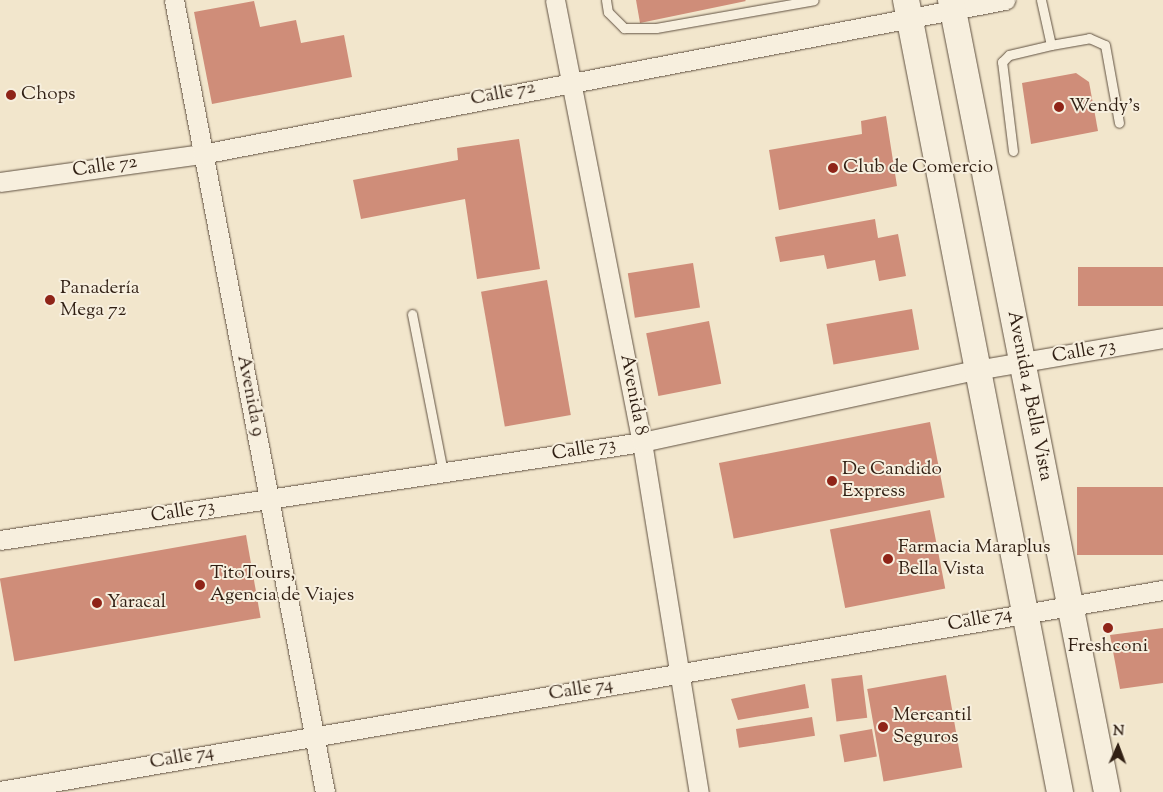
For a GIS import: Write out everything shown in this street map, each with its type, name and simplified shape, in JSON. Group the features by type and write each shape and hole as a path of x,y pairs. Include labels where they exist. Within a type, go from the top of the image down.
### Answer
{"street":[{"name":"Avenida 9","path":"174,0 325,792"},
{"name":"Avenida 8","path":"555,0 642,442 677,674 699,792"},
{"name":"Calle 72","path":"0,182 202,154 570,80 907,9 1005,0"},
{"name":"Avenida 4 Bella Vista","path":"952,5 1107,792"},
{"path":"907,9 976,370 1060,792"},
{"name":"Calle 73","path":"0,540 642,442 976,370 1023,364 1163,338"},
{"name":"Calle 74","path":"0,792 314,734 677,674 1163,590"}],"lane":[{"path":"606,0 608,12 624,28 656,28 814,0"},
{"path":"1041,0 1050,45"},
{"path":"1012,151 1002,62 1009,56 1050,45 1089,38 1105,45 1119,122"},
{"path":"412,314 443,472"}],"building":[{"path":"636,0 745,0 746,1 640,23"},
{"path":"254,1 260,27 296,20 301,43 344,35 352,77 212,104 194,12"},
{"name":"Wendy's","path":"1076,73 1089,82 1098,131 1031,144 1022,83"},
{"name":"Club de Comercio","path":"886,116 897,186 779,210 769,150 862,134 861,121"},
{"path":"519,139 540,269 477,279 465,199 361,219 353,180 458,160 457,148"},
{"path":"875,219 878,238 898,234 906,276 879,281 875,260 827,269 824,255 780,262 775,237"},
{"path":"693,263 700,307 635,318 628,273"},
{"path":"1078,267 1163,267 1163,306 1078,306"},
{"path":"547,280 571,415 505,427 481,292"},
{"path":"912,309 919,349 833,364 826,324"},
{"path":"709,321 721,384 658,396 646,333"},
{"name":"De Candido Express","path":"930,422 945,498 734,539 719,463"},
{"path":"1077,487 1163,487 1163,555 1077,555"},
{"name":"Farmacia Maraplus Bella Vista","path":"930,510 945,589 845,608 830,529"},
{"path":"246,535 261,618 14,661 0,578"},
{"path":"1163,628 1163,683 1120,689 1110,635"},
{"path":"862,675 867,718 836,721 831,679"},
{"path":"946,675 962,768 884,781 867,689"},
{"path":"805,684 809,708 738,720 731,699"},
{"path":"812,717 815,736 739,748 736,729"},
{"path":"872,729 877,757 844,762 840,735"}],"place":[{"name":"Chops","path":"11,95"},
{"name":"Wendy's","path":"1059,107"},
{"name":"Club de Comercio","path":"833,168"},
{"name":"Panadería Mega 72","path":"50,300"},
{"name":"De Candido Express","path":"832,481"},
{"name":"Farmacia Maraplus Bella Vista","path":"888,559"},
{"name":"TitoTours, Agencia de Viajes","path":"200,585"},
{"name":"Yaracal","path":"97,603"},
{"name":"Freshconi","path":"1108,628"},
{"name":"Mercantil Seguros","path":"883,727"}]}
